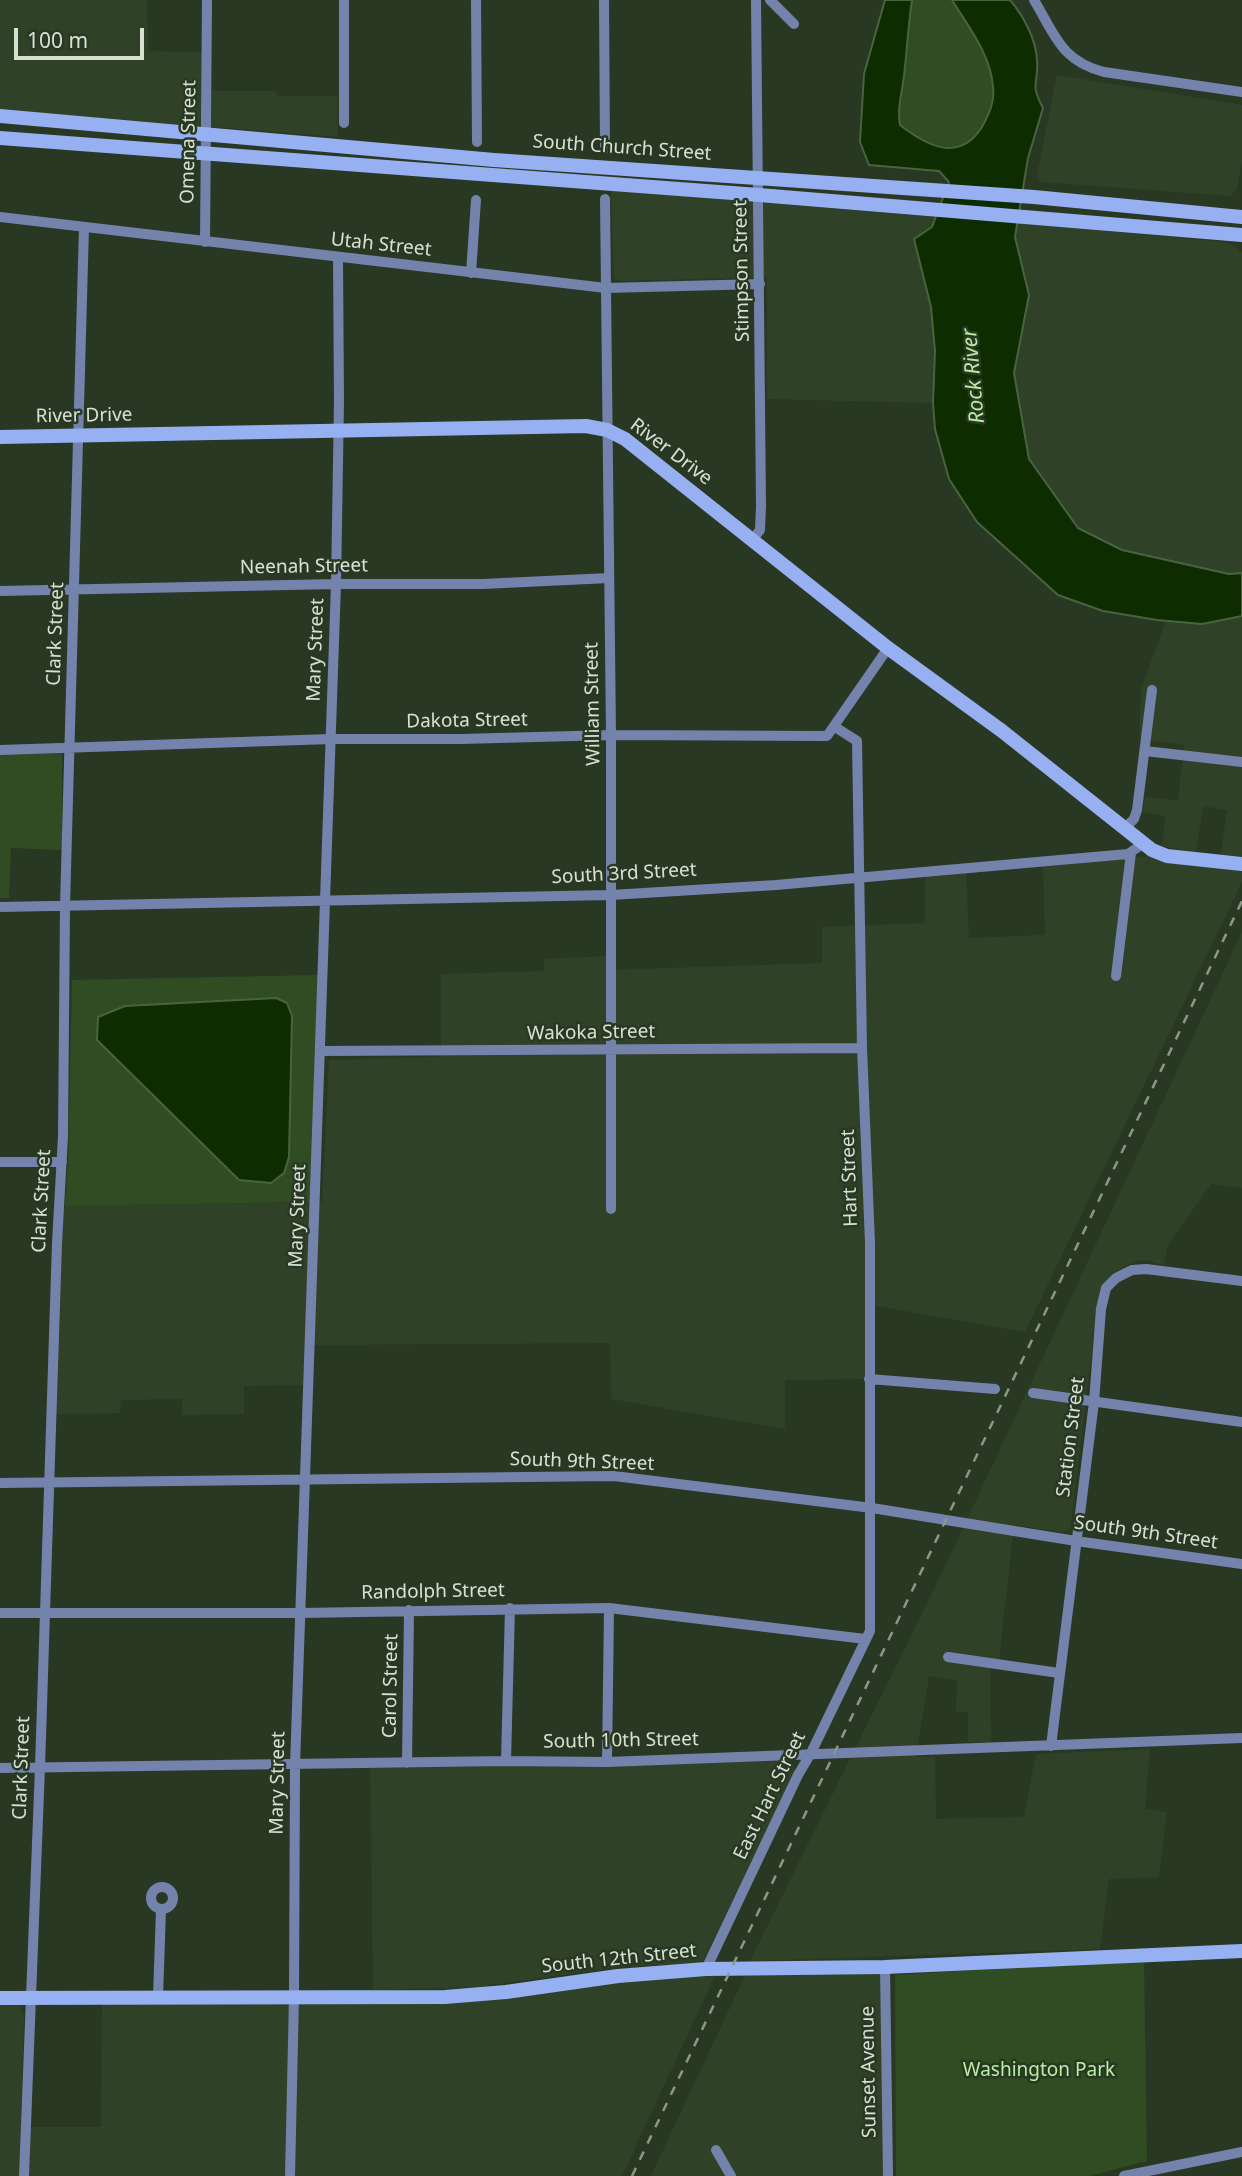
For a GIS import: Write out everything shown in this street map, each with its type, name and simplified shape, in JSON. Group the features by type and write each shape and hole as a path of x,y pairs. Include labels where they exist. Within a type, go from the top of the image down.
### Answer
{"street":[{"name":"Omena Street","path":"205,242 208,134 207,0"},
{"path":"344,0 344,123"},
{"path":"476,0 477,142"},
{"path":"604,0 605,149"},
{"name":"Stimpson Street","path":"753,539 760,530 761,506 757,0"},
{"path":"770,0 794,24"},
{"path":"1034,0 1068,54 1082,65 1104,72 1242,92"},
{"name":"South Church Street","path":"0,116 494,160 759,176 1034,197 1242,217"},
{"name":"South Church Street","path":"0,138 759,195 1242,235"},
{"name":"William Street","path":"606,199 611,736 611,1209"},
{"path":"471,273 476,200"},
{"path":"1226,215 1242,202"},
{"name":"Utah Street","path":"0,217 606,288 760,284"},
{"name":"Clark Street","path":"24,2176 62,1162 65,906 76,589 84,227"},
{"path":"1225,233 1242,246"},
{"name":"Mary Street","path":"290,2176 295,1997 295,1765 336,584 338,258"},
{"name":"River Drive","path":"0,437 586,426 607,430 625,439 888,648 1002,731 1144,843"},
{"name":"Neenah Street","path":"0,591 336,584 484,584 609,578"},
{"path":"835,727 888,648"},
{"path":"1125,828 1134,819 1137,810 1152,690"},
{"name":"Dakota Street","path":"0,750 331,739 827,736 835,727"},
{"name":"Hart Street","path":"835,727 857,741 862,1048 870,1243 872,1508 870,1632 865,1639"},
{"path":"1145,751 1242,762"},
{"path":"1116,976 1131,853 1144,843 1152,850 1167,856 1242,864"},
{"name":"South 3rd Street","path":"0,906 611,895 860,878 1131,853"},
{"name":"Wakoka Street","path":"321,1051 862,1048"},
{"path":"0,1162 62,1162"},
{"name":"Station Street","path":"1051,1746 1094,1402 1101,1309 1106,1288 1116,1278 1132,1270 1156,1270 1242,1281"},
{"path":"869,1379 995,1389"},
{"path":"1033,1393 1242,1422"},
{"name":"South 9th Street","path":"0,1483 614,1476 872,1508 1076,1541 1242,1564"},
{"path":"506,1761 510,1608"},
{"path":"607,1762 609,1608"},
{"name":"Randolph Street","path":"0,1614 609,1608 865,1639"},
{"name":"Carol Street","path":"407,1763 409,1610"},
{"name":"East Hart Street","path":"706,1969 865,1639"},
{"path":"948,1657 1059,1673"},
{"name":"South 10th Street","path":"0,1768 607,1762 1242,1738"},
{"path":"158,1997 161,1910"},
{"name":"South 12th Street","path":"0,1998 445,1997 506,1992 618,1976 706,1969 885,1967 1242,1951"},
{"name":"Sunset Avenue","path":"885,1967 888,2176"},
{"path":"716,2150 731,2176"},
{"path":"1124,2176 1242,2152"}],"shaded area":[{"path":"0,0 147,0 148,51 204,52 203,91 276,91 277,96 337,96 338,137 0,110"},
{"path":"1057,75 1242,105 1242,160 1237,189 1230,196 1041,182 1037,175"},
{"path":"611,190 936,217 932,227 914,239 931,307 935,351 933,403 767,399 767,277 625,281 614,279"},
{"path":"1018,223 1223,242 1235,246 1242,253 1242,573 1229,574 1122,550 1078,528 1029,459 1014,373 1029,295 1015,237"},
{"path":"1242,616 1242,857 1221,854 1227,810 1203,806 1196,852 1162,846 1165,816 1143,812 1145,797 1178,801 1184,745 1139,739 1141,689 1166,621 1202,624"},
{"path":"1148,856 1160,860 1242,870 1242,882 1025,1332 865,1304 865,1379 785,1380 785,1429 611,1399 610,1343 306,1345 304,1385 244,1386 244,1414 182,1415 182,1399 121,1400 120,1413 54,1414 61,1228 65,1206 322,1202 329,1060 441,1057 441,974 544,971 544,959 606,956 606,970 822,963 822,927 925,923 925,876 966,873 969,938 1045,935 1043,867"},
{"path":"1242,932 1242,1188 1211,1184 1168,1245 1164,1265 1146,1260 1136,1261 1121,1268 1107,1280 1095,1327 1070,1530 1060,1532 1014,1525 999,1660 990,1668 991,1742 968,1742 968,1712 956,1712 957,1681 929,1676 916,1757 935,1757 936,1819 1024,1817 1036,1754 1150,1749 1145,1809 1167,1812 1159,1877 1109,1879 1100,1949 750,1961 942,1573"},
{"path":"779,1761 794,1763 794,1773 703,1961 619,1967 476,1987 373,1990 370,1768"},
{"path":"746,1973 882,1974 885,2176 651,2176"},
{"path":"715,1976 622,2176 0,2176 0,2003 19,2005 24,2015 21,2127 101,2127 102,2003 426,2003 637,1980"}],"green space":[{"path":"912,0 952,0 978,41 988,64 993,92 991,108 982,127 963,145 953,148 932,144 900,125 899,107"},
{"path":"62,753 62,850 11,848 9,898 0,898 0,754"},
{"path":"318,975 311,1202 65,1206 72,980"},
{"name":"Washington Park","path":"1144,1960 1147,2161 1089,2176 896,2176 895,1975"}],"water":[{"name":"Rock River","path":"885,0 912,0 899,107 900,125 921,139 942,147 953,148 973,138 987,117 993,98 991,75 983,52 952,0 1010,0 1020,13 1036,52 1035,88 1043,108 1028,158 1015,237 1029,295 1014,373 1029,459 1078,528 1122,550 1229,574 1242,573 1242,616 1202,624 1157,620 1103,611 1058,595 977,522 949,479 935,429 935,351 931,307 914,239 932,227 949,182 939,171 869,165 860,142 864,74"},
{"path":"276,998 287,1003 292,1016 289,1157 284,1173 271,1183 239,1180 97,1040 98,1017 125,1006"}],"railway":[{"path":"632,2176 1242,901"}]}
